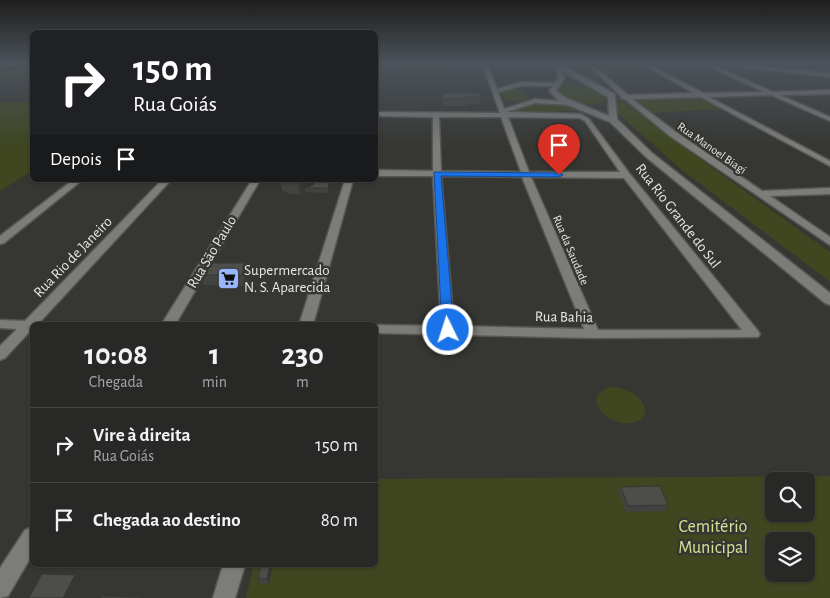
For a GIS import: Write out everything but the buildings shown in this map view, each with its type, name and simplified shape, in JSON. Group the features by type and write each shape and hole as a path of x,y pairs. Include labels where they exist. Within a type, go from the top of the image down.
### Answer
{"main road":[{"path":"552,91 553,94 570,103 613,120"},
{"path":"605,91 608,92 607,103 613,120 634,142 676,178 830,300"},
{"path":"570,103 607,103"}],"street":[{"name":"Rua da Saudade","path":"495,91 526,175 593,334"},
{"path":"525,91 533,96 570,103"},
{"name":"Rua Manoel Biagi","path":"619,91 672,134 830,242"},
{"path":"695,91 830,164"},
{"path":"766,91 830,119"},
{"path":"607,103 626,97 830,91"},
{"path":"378,114 504,113 523,104 533,96"},
{"path":"499,100 507,103 523,104"},
{"name":"Rua Rio Grande do Sul","path":"504,113 581,116 587,120 626,175 753,334"},
{"path":"436,114 437,173 448,330"},
{"path":"378,173 626,175"},
{"path":"0,241 75,182"},
{"name":"Rua Rio de Janeiro","path":"37,322 166,182"},
{"name":"Rua São Paulo","path":"170,322 255,182"},
{"path":"307,322 348,182"},
{"path":"759,194 830,191"},
{"path":"0,324 30,325"},
{"name":"Rua Rio de Janeiro","path":"0,355 30,329"},
{"name":"Rua Bahia","path":"378,329 593,334 753,334"},
{"path":"0,588 30,540"},
{"path":"224,598 233,567"}],"green space":[{"path":"524,91 529,99 517,102 506,100 500,92"},
{"path":"557,91 598,91 608,96 608,98 596,104 582,104 562,96"},
{"path":"695,98 706,100 722,109 651,113 637,101 641,99"},
{"path":"620,101 626,102 696,156 830,252 830,282 682,170 615,111 615,106"},
{"path":"0,102 30,102 30,172 0,191"},
{"path":"544,102 561,103 594,113 585,113 583,111 513,111"},
{"path":"611,387 623,389 638,397 642,401 646,413 643,418 636,422 621,423 607,417 597,405 596,397 604,389"},
{"name":"Cemitério Municipal","path":"765,476 765,522 815,522 815,476 830,476 830,598 246,598 254,567 378,567 378,479"}],"place":[{"name":"Supermercado N. S. Aparecida","path":"228,279"}],"route":[{"path":"448,330 437,173 559,175"}]}
